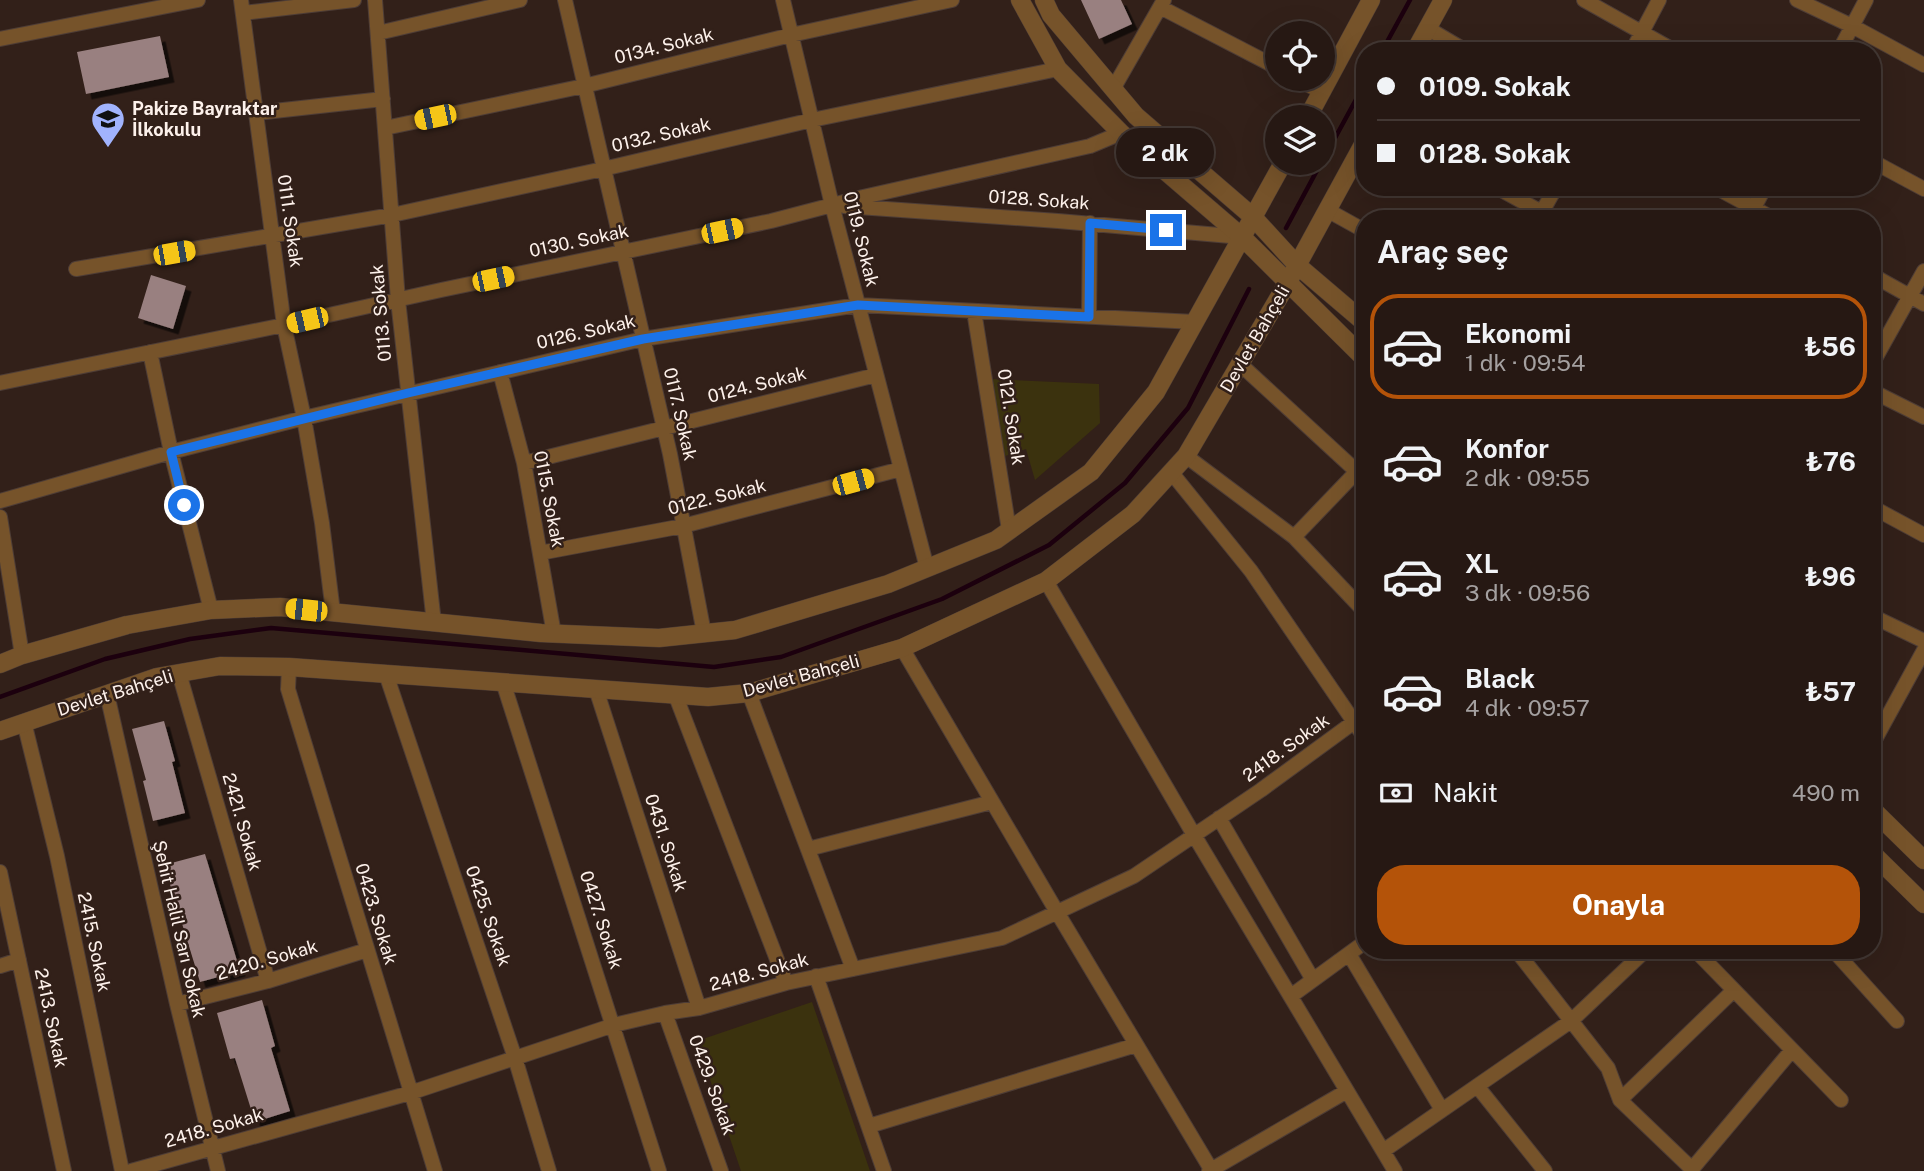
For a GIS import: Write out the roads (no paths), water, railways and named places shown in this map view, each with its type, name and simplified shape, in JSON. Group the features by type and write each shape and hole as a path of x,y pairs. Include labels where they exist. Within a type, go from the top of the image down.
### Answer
{"street":[{"path":"0,39 198,0"},
{"path":"242,6 354,0"},
{"name":"0113. Sokak","path":"375,0 398,300 434,622"},
{"path":"378,33 520,0"},
{"name":"0117. Sokak","path":"565,0 664,429 704,634"},
{"name":"0119. Sokak","path":"783,0 832,205 927,568"},
{"name":"0134. Sokak","path":"385,128 584,86 907,5 952,0"},
{"path":"1020,0 1058,69 1121,134 1242,237 1356,350"},
{"path":"1044,0 1051,15 1136,116 1253,217 1297,265 1356,315"},
{"path":"1315,105 1371,0"},
{"path":"1420,42 1443,0"},
{"path":"1584,0 1659,42"},
{"path":"1637,42 1659,0"},
{"path":"1797,0 1924,65"},
{"path":"1844,42 1866,0"},
{"path":"1113,89 1162,3 1265,61"},
{"name":"0111. Sokak","path":"242,6 285,325 322,523 333,612"},
{"path":"1427,28 1451,42"},
{"name":"0132. Sokak","path":"76,269 392,215 812,120 1058,69"},
{"path":"256,113 383,99"},
{"name":"0130. Sokak","path":"0,383 285,325 771,220 1090,146 1121,134"},
{"name":"Devlet Bahçeli","path":"0,731 157,677 220,666 289,667 708,697 749,694 902,648 1046,581 1133,514 1186,456 1288,282 1356,157"},
{"path":"1881,166 1924,189"},
{"path":"0,664 22,655 127,625 211,610 279,607 554,634 659,638 735,630 888,584 996,540 1091,472 1156,391 1276,175"},
{"path":"1511,196 1534,210"},
{"path":"1727,196 1747,210"},
{"name":"0128. Sokak","path":"832,205 1090,223 1242,237"},
{"path":"1327,210 1356,226"},
{"path":"1089,317 1090,223"},
{"path":"1881,348 1924,271"},
{"path":"1881,280 1924,304"},
{"name":"0126. Sokak","path":"0,501 171,452 304,418 643,339 858,305 1195,322"},
{"name":"0121. Sokak","path":"974,311 1009,530"},
{"path":"150,352 171,452 211,610"},
{"path":"1240,364 1356,466"},
{"name":"0115. Sokak","path":"500,372 524,463 554,634"},
{"name":"0124. Sokak","path":"524,463 876,375"},
{"path":"1881,396 1924,417"},
{"path":"1186,456 1294,537 1356,602"},
{"name":"0122. Sokak","path":"540,553 683,526 901,469"},
{"path":"1171,472 1251,571 1356,725"},
{"path":"1294,537 1356,477"},
{"path":"1881,512 1924,535"},
{"path":"0,517 22,655"},
{"path":"1046,581 1395,1171"},
{"path":"1881,620 1924,641"},
{"path":"902,648 1211,1171 1347,1091"},
{"path":"1881,729 1924,650"},
{"name":"0423. Sokak","path":"289,667 288,689 435,1171"},
{"name":"2421. Sokak","path":"179,673 268,981"},
{"name":"0425. Sokak","path":"386,674 515,1058 549,1171"},
{"name":"0427. Sokak","path":"503,682 659,1171"},
{"name":"0431. Sokak","path":"596,689 699,1008"},
{"name":"Şehit Halil Sarı Sokak","path":"107,694 218,1171"},
{"path":"675,694 786,983"},
{"path":"749,694 853,969"},
{"name":"2415. Sokak","path":"24,722 57,856 122,1171"},
{"name":"2418. Sokak","path":"131,1171 410,1093 614,1025 699,1008 816,976 1002,938 1134,876 1354,722"},
{"path":"808,849 992,802"},
{"path":"1219,818 1313,980"},
{"path":"1881,818 1924,859"},
{"path":"1881,862 1924,904"},
{"name":"2413. Sokak","path":"0,872 64,1171"},
{"path":"1291,996 1356,949"},
{"name":"2420. Sokak","path":"177,1004 268,981 367,950"},
{"path":"1349,954 1442,1110"},
{"path":"1523,959 1608,1068 1620,1100 1692,1169 1793,1050"},
{"path":"1383,1151 1571,1020 1636,959"},
{"path":"1704,959 1842,1100"},
{"path":"1841,959 1897,1021"},
{"path":"0,966 19,960"},
{"path":"816,976 884,1171"},
{"path":"1620,1100 1734,990"},
{"name":"0429. Sokak","path":"665,1013 721,1171"},
{"path":"869,1126 1136,1045"},
{"path":"1476,1086 1545,1171"}],"waterway":[{"path":"1387,42 1410,0"},
{"path":"1335,138 1356,100"},
{"path":"1286,228 1315,175"},
{"path":"0,697 105,659 190,639 271,628 714,667 781,657 942,599 1049,545 1125,483 1188,408 1249,289"}],"place":[{"name":"Pakize Bayraktar İlkokulu","path":"108,149"}]}
